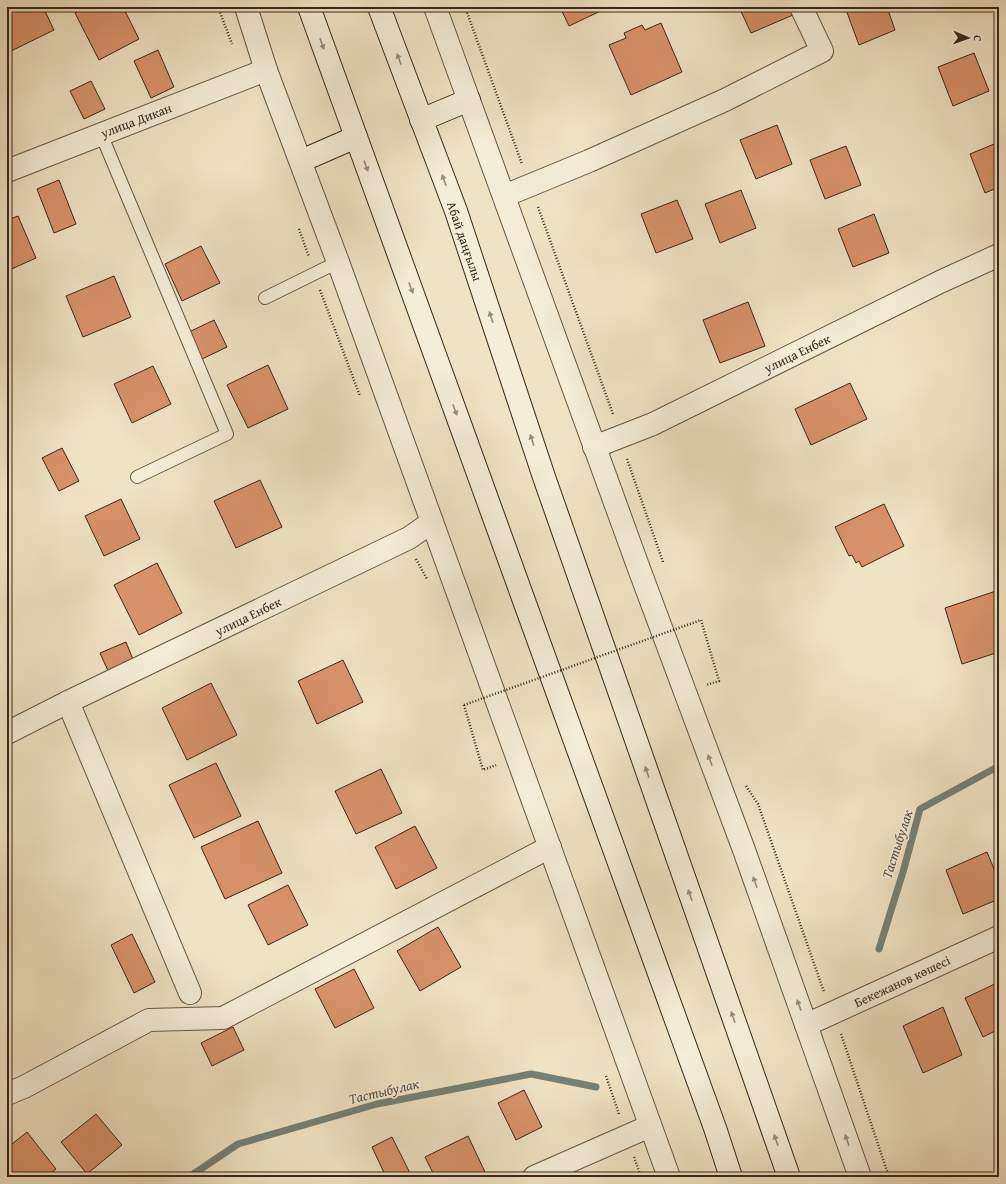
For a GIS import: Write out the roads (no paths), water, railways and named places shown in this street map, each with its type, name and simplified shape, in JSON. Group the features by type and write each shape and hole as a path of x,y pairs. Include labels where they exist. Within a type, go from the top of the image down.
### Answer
{"street":[{"path":"246,7 266,70 338,262 669,1177"},
{"path":"309,7 732,1177"},
{"name":"Абай даңғылы","path":"379,7 456,211 544,477 788,1177"},
{"path":"435,7 594,447 741,842 860,1177"},
{"path":"504,196 589,161 718,103 822,51 801,7"},
{"name":"улица Дикан","path":"7,171 266,70"},
{"path":"421,120 469,100"},
{"path":"300,161 356,137"},
{"name":"улица Енбек","path":"594,447 653,424 940,282 999,255"},
{"name":"улица Енбек","path":"7,733 409,538 432,522"},
{"path":"65,704 190,993"},
{"path":"7,1094 24,1087 149,1020 223,1018 550,847"},
{"name":"Бекежанов көшесі","path":"806,1025 999,937"},
{"path":"534,1177 650,1126"}],"lane":[{"path":"101,134 227,434 137,477"},
{"path":"265,298 338,262"}],"waterway":[{"name":"Тастыбулак","path":"879,949 903,872 920,809 999,766"},
{"name":"Тастыбулак","path":"189,1177 238,1144 377,1104 531,1074 596,1087"}]}
